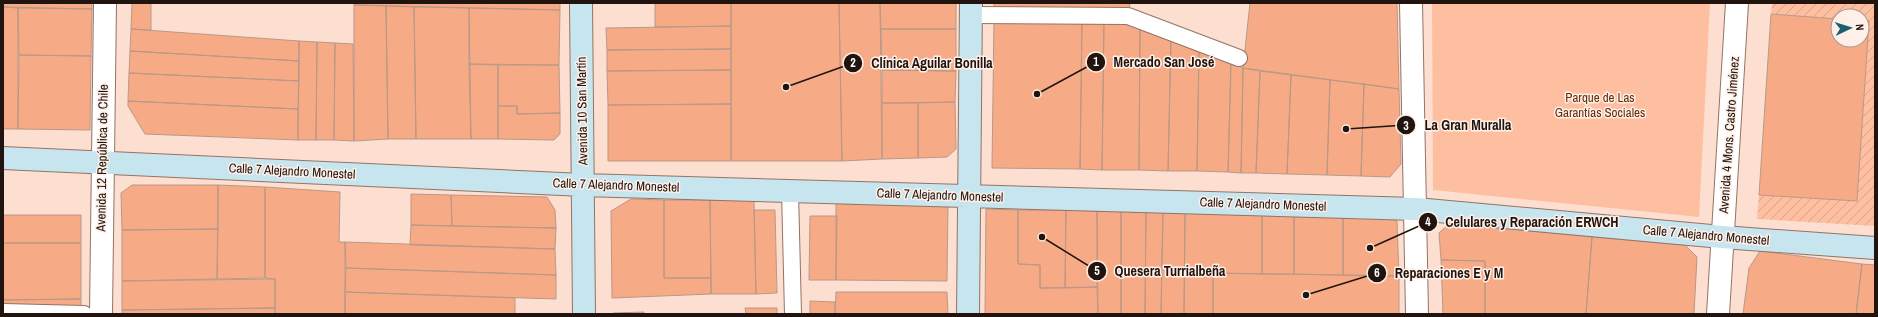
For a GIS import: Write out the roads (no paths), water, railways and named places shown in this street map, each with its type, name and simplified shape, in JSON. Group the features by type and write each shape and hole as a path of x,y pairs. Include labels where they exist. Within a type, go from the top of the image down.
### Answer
{"street":[{"name":"Avenida 12 República de Chile","path":"101,314 105,3"},
{"name":"Avenida 10 San Martín","path":"581,3 584,314"},
{"path":"1411,3 1417,314"},
{"name":"Avenida 4 Mons. Castro Jiménez","path":"1718,314 1737,3"},
{"path":"968,314 971,9"},
{"name":"Calle 7 Alejandro Monestel","path":"3,158 102,161 583,185 1416,209 1722,237 1875,248"}],"lane":[{"path":"971,9 1128,16 1239,58"},
{"path":"790,191 793,314"},
{"path":"3,312 84,314"}],"place":[{"name":"Clínica Aguilar Bonilla","path":"786,87"},
{"name":"Mercado San José","path":"1037,94"},
{"name":"La Gran Muralla","path":"1346,129"},
{"name":"Quesera Turrialbeña","path":"1042,237"},
{"name":"Celulares y Reparación ERWCH","path":"1370,248"},
{"name":"Reparaciones E y M","path":"1306,295"}],"park label":[{"name":"Parque de Las Garantías Sociales","path":"1600,104"}]}
